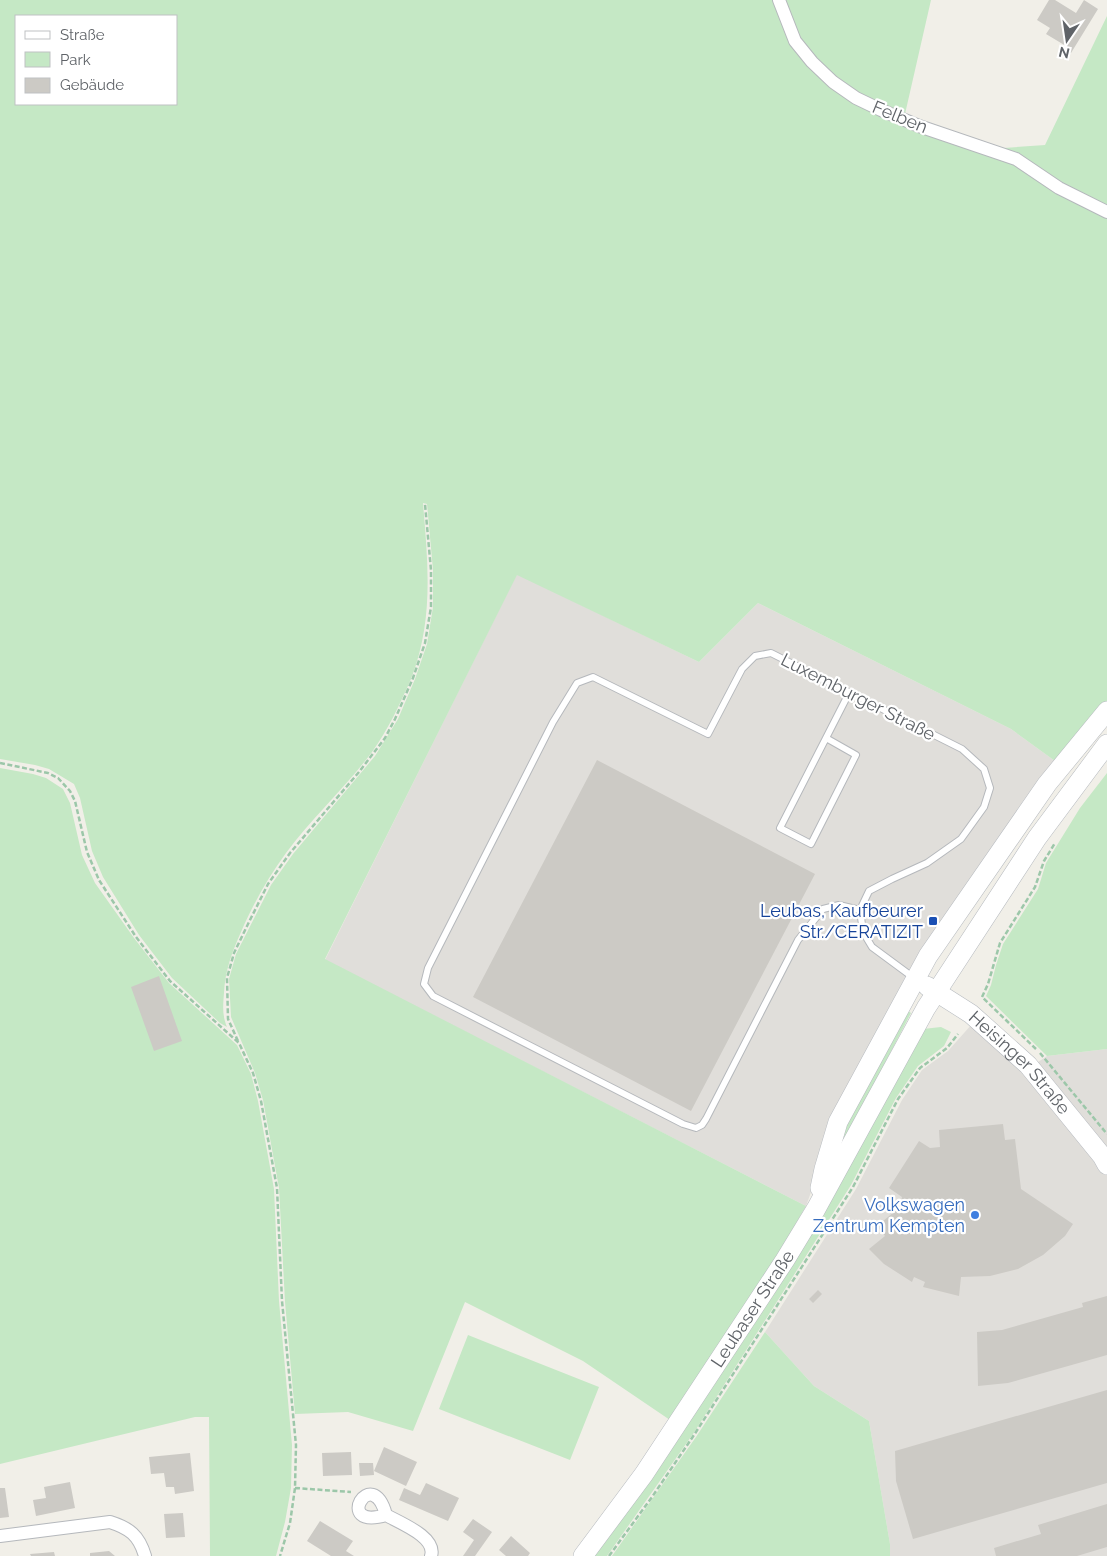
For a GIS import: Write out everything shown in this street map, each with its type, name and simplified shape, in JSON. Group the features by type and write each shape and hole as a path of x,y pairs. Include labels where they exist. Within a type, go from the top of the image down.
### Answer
{"main road":[{"path":"816,1209 824,1169 838,1122 915,978 928,956 1047,784 1107,712"},
{"name":"Leubaser Straße","path":"583,1556 649,1466 785,1260 816,1209 903,1048 937,992 1037,838 1107,744"},
{"name":"Heisinger Straße","path":"915,978 971,1014 1028,1065 1102,1156 1107,1165"}],"street":[{"name":"Felben","path":"779,0 795,41 812,62 833,82 856,98 919,126 1016,159 1059,188 1107,212"},
{"path":"386,1515 384,1507 376,1496 370,1495 360,1501 358,1507 360,1513 365,1517 371,1518 386,1515 420,1534 430,1542 433,1551 431,1556"},
{"path":"0,1536 110,1522 126,1527 135,1536 145,1556"}],"lane":[{"name":"Luxemburger Straße","path":"771,653 849,692 962,750 984,769 990,788 984,807 961,838 927,863 892,878 869,891 860,910 839,905 823,909 798,940 702,1125 696,1128 683,1124 433,996 424,984 428,968 553,722 577,683 593,676 708,734 742,669 755,656 771,653"},
{"path":"826,738 856,755 811,844 780,828 849,692"},
{"path":"860,910 863,932 872,947 915,978"}],"path":[{"path":"280,1556 290,1523 295,1488 296,1445 282,1301 277,1188 261,1101 253,1073 228,1019 227,978 234,953 268,884 290,853 359,772 385,738 413,678 425,644 431,607 431,570 425,504"},
{"path":"0,763 48,773 66,785 75,801 87,852 99,880 136,937 170,981 238,1043"},
{"path":"982,997 988,984 1000,943 1035,887 1044,861 1058,838"},
{"path":"295,1488 358,1493 364,1497"}],"shaded area":[{"path":"517,574 699,662 758,603 1011,729 1055,761 913,972 819,1170 806,1206 325,960"},
{"path":"972,1024 986,1035 1022,1073 1047,1056 1107,1049 1107,1556 890,1556 890,1544 869,1421 814,1386 765,1332 856,1189 902,1100 922,1070 948,1051"}],"green space":[{"path":"0,0 774,0 792,44 853,101 1004,148 1045,145 1107,16 1107,704 1055,761 1011,729 758,603 699,662 517,575 325,959 806,1206 777,1256 670,1420 583,1361 465,1302 413,1431 348,1412 295,1414 285,1302 279,1188 263,1100 255,1073 231,1017 229,979 236,954 271,885 293,854 375,756 398,719 415,679 427,644 433,607 433,570 427,504 423,503 428,592 423,635 411,679 378,744 351,778 296,840 273,872 256,901 238,939 227,969 223,1006 227,1027 220,1023 172,978 139,935 103,877 92,851 80,798 74,784 49,769 0,759"},
{"path":"784,0 931,0 905,114 882,107 836,79 815,59 799,37"},
{"path":"0,768 46,778 63,789 70,803 82,855 95,883 169,983 237,1045 251,1074 258,1101 274,1189 279,1301 292,1445 291,1488 276,1556 210,1556 209,1417 195,1417 0,1464"},
{"path":"1107,773 1107,1049 1047,1056 986,996 1003,944 1038,889 1046,863 1080,808"},
{"path":"904,1008 911,1013 834,1161 840,1125"},
{"path":"941,1027 951,1032 944,1046 918,1066 896,1098 851,1185 693,1434 607,1556 592,1556 923,1029"},
{"path":"765,1332 814,1386 869,1421 890,1544 890,1556 612,1556 696,1437"},
{"path":"468,1335 599,1387 570,1460 439,1409"}],"building":[{"path":"1049,0 1055,0 1076,13 1084,0 1098,9 1071,53 1064,49 1066,46 1046,34 1050,28 1037,20"},
{"path":"597,760 815,874 691,1111 473,997"},
{"path":"159,976 182,1041 154,1051 131,987"},
{"name":"Volkswagen Zentrum Kempten","path":"1003,1124 1005,1140 1015,1139 1021,1189 1073,1224 1065,1236 1043,1255 1018,1269 990,1276 961,1277 959,1296 923,1287 925,1282 914,1277 912,1282 884,1264 869,1249 885,1236 877,1226 900,1207 902,1197 889,1188 919,1141 930,1148 940,1147 939,1130"},
{"path":"818,1290 822,1294 813,1303 809,1299"},
{"path":"1107,1296 1107,1355 1008,1383 978,1386 977,1332 1002,1330 1083,1307 1082,1303"},
{"path":"1107,1390 1107,1483 913,1539 896,1481 895,1451"},
{"path":"384,1447 417,1462 406,1486 374,1471"},
{"path":"351,1452 352,1475 323,1476 322,1453"},
{"path":"190,1453 194,1491 175,1494 174,1487 166,1487 164,1473 151,1474 149,1457"},
{"path":"359,1463 373,1463 374,1475 360,1476"},
{"path":"70,1482 75,1508 36,1516 33,1500 46,1498 44,1487"},
{"path":"426,1483 459,1498 448,1521 399,1500 404,1488 420,1495"},
{"path":"0,1488 5,1488 9,1517 0,1518"},
{"path":"1107,1504 1107,1547 1077,1556 996,1556 994,1548 1041,1534 1038,1525"},
{"path":"183,1513 185,1537 166,1538 164,1514"},
{"path":"473,1519 492,1532 475,1556 463,1556 474,1540 463,1532"},
{"path":"320,1521 353,1541 346,1551 354,1556 331,1556 307,1541"},
{"path":"511,1536 530,1553 528,1556 506,1556 499,1550"},
{"path":"109,1551 115,1556 90,1556 90,1553"},
{"path":"54,1552 55,1556 31,1556 30,1554"}],"place":[{"name":"Leubas, Kaufbeurer Str./CERATIZIT","path":"933,921"},
{"name":"Volkswagen Zentrum Kempten","path":"975,1215"}]}
